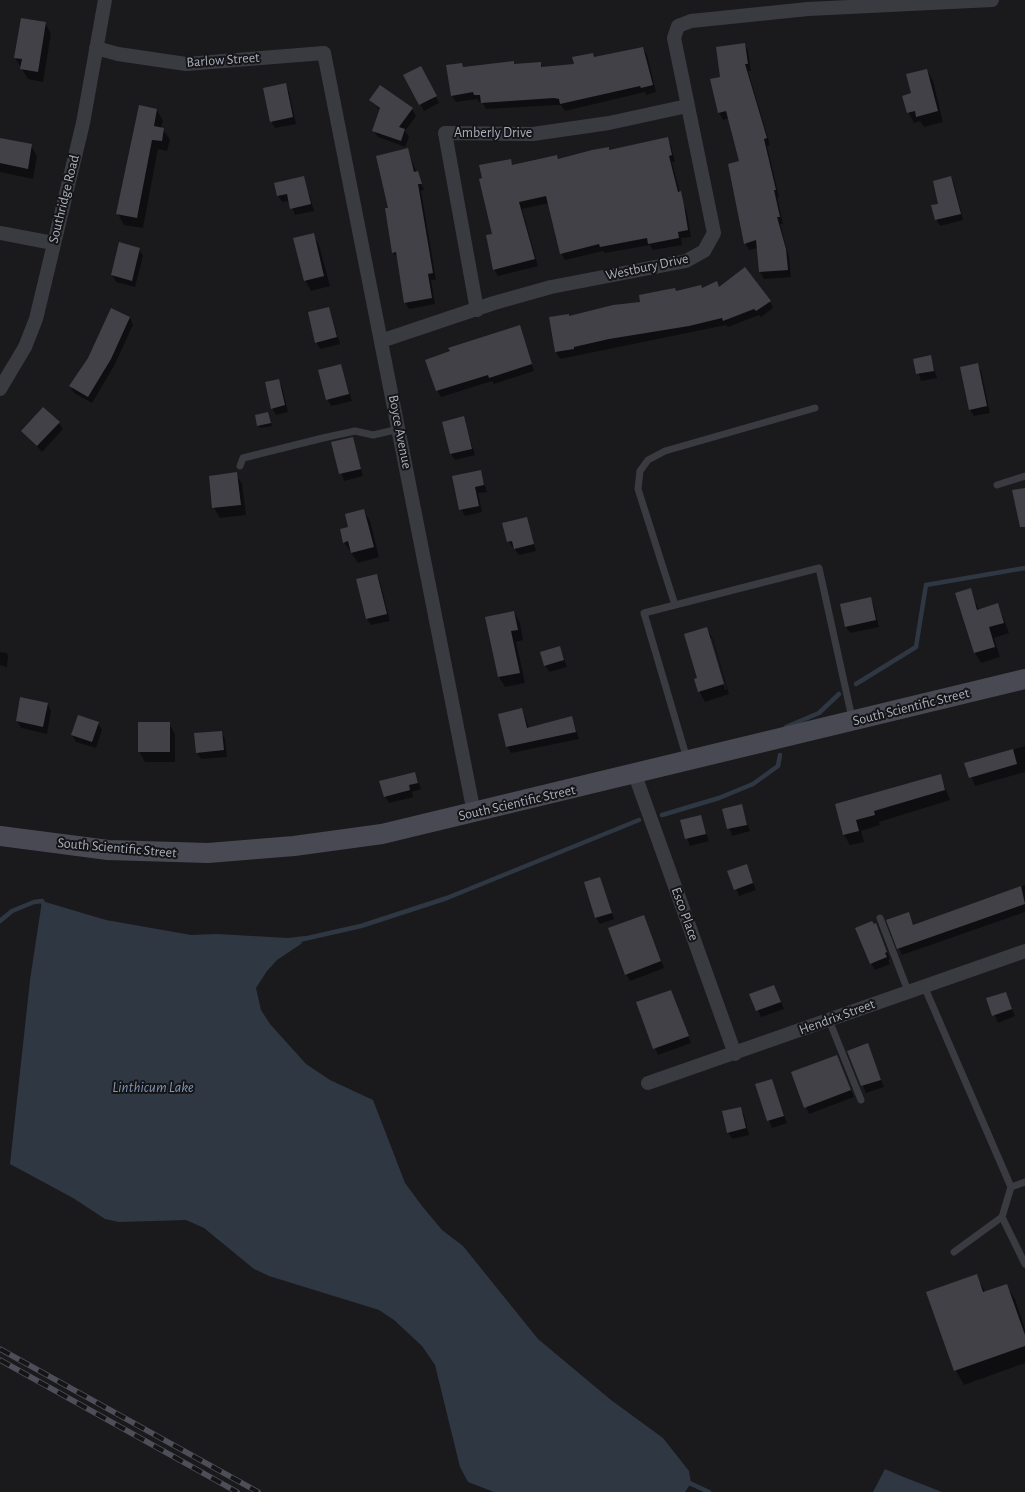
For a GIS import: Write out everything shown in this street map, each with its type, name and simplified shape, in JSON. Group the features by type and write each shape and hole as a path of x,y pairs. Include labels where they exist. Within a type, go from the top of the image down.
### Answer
{"street":[{"name":"Southridge Road","path":"0,390 25,348 36,319 83,123 105,0"},
{"name":"Westbury Drive","path":"381,341 494,303 550,287 686,261 704,251 714,233 674,38 678,26 691,21 808,9 992,0"},
{"name":"Barlow Street","path":"96,48 118,54 186,64 322,53"},
{"name":"Boyce Avenue","path":"322,53 399,429 474,814"},
{"name":"Amberly Drive","path":"477,310 445,133 533,134 609,123 688,106"},
{"path":"0,233 53,244"},
{"name":"South Scientific Street","path":"0,836 108,850 208,853 294,846 382,834 474,814 1025,680"},
{"name":"Esco Place","path":"635,774 735,1054"},
{"name":"Hendrix Street","path":"648,1083 1025,951"}],"lane":[{"path":"675,605 638,489 640,471 648,460 665,451 815,408"},
{"path":"240,466 244,458 323,438 355,431 373,434 399,429"},
{"path":"997,486 1025,476"},
{"path":"688,762 644,613 819,568 852,722"},
{"path":"880,918 908,991"},
{"path":"924,986 1011,1187 1002,1217 954,1252"},
{"path":"829,1020 860,1100"},
{"path":"1011,1187 1025,1182"},
{"path":"1002,1217 1025,1264"}],"water":[{"name":"Linthicum Lake","path":"42,901 106,920 191,935 217,934 288,938 305,936 301,944 277,960 256,988 261,1010 270,1024 306,1064 330,1080 373,1100 405,1183 422,1206 442,1230 463,1246 538,1339 611,1400 663,1438 689,1471 691,1483 685,1492 494,1492 468,1482 460,1467 435,1365 422,1346 394,1320 379,1310 269,1276 254,1269 204,1228 186,1220 119,1222 105,1219 73,1198 10,1164 30,980"},
{"path":"885,1469 901,1476 942,1492 873,1492"}],"building":[{"path":"21,18 46,22 38,72 20,69 22,59 14,58"},
{"path":"745,43 748,64 745,64 767,138 764,139 776,190 774,190 780,217 777,217 786,249 788,270 759,272 756,240 744,244 728,164 739,161 726,111 718,113 710,79 720,77 716,47"},
{"path":"643,47 653,85 641,88 640,86 560,104 559,99 554,98 481,103 480,95 474,95 473,92 451,96 446,65 462,63 463,67 514,61 514,64 541,62 541,67 574,64 572,57 593,53 594,57"},
{"path":"421,66 437,96 419,105 403,75"},
{"path":"927,69 938,111 916,117 915,111 907,113 902,96 911,93 906,74"},
{"path":"286,83 293,117 270,122 263,88"},
{"path":"380,85 413,108 399,127 405,129 401,141 372,131 380,108 369,100"},
{"path":"139,105 157,109 154,126 164,128 162,141 152,140 137,218 116,214"},
{"path":"668,137 672,155 669,156 678,192 681,191 688,230 678,232 679,238 648,244 647,238 600,247 599,244 560,254 546,196 519,202 535,259 493,270 486,235 492,234 479,179 482,178 479,165 511,159 512,165 557,155 558,159 592,150 609,147 609,150"},
{"path":"0,138 32,144 28,169 0,163"},
{"path":"408,148 414,172 418,171 422,184 418,184 433,273 428,274 432,298 404,303 396,252 392,253 385,208 388,208 376,156"},
{"path":"304,176 311,204 290,209 287,194 277,196 274,183"},
{"path":"951,176 961,214 935,220 931,205 938,204 933,181"},
{"path":"314,233 324,276 304,281 293,238"},
{"path":"119,242 140,248 132,281 111,275"},
{"path":"745,267 771,301 756,311 754,309 723,321 722,318 689,326 609,339 574,347 574,349 555,352 549,317 569,314 569,316 613,305 640,302 639,295 675,288 676,291 701,285 702,288 717,281 719,287"},
{"path":"329,307 337,337 315,343 308,312"},
{"path":"111,308 130,317 111,359 88,397 69,386 88,358"},
{"path":"520,325 532,364 489,378 488,375 436,391 425,360 450,351 448,348"},
{"path":"931,355 934,371 916,374 913,359"},
{"path":"978,363 987,406 969,410 960,367"},
{"path":"341,364 349,394 326,400 318,370"},
{"path":"279,379 285,405 271,409 265,382"},
{"path":"43,407 60,422 37,446 21,431"},
{"path":"268,412 271,423 257,426 255,415"},
{"path":"464,416 472,449 450,454 442,422"},
{"path":"353,437 361,469 339,474 331,442"},
{"path":"481,470 484,485 475,487 479,506 459,510 452,476"},
{"path":"237,472 241,505 212,508 209,476"},
{"path":"1025,488 1025,527 1020,527 1012,490"},
{"path":"364,509 374,547 351,553 348,541 343,543 340,529 348,527 345,514"},
{"path":"527,517 534,544 514,549 512,541 507,542 502,523"},
{"path":"377,574 387,614 366,619 356,579"},
{"path":"971,588 977,610 998,603 1004,623 989,627 995,647 974,653 955,593"},
{"path":"871,597 876,620 845,627 840,604"},
{"path":"514,611 518,630 511,631 520,673 498,677 485,617"},
{"path":"707,627 724,684 698,692 694,679 697,678 684,634"},
{"path":"560,646 564,660 544,666 540,652"},
{"path":"20,697 48,703 43,727 16,721"},
{"path":"522,708 527,728 572,716 576,732 506,747 498,714"},
{"path":"78,715 99,722 92,742 71,735"},
{"path":"138,722 170,722 170,752 138,752"},
{"path":"222,731 224,750 196,753 194,733"},
{"path":"1013,749 1017,764 969,778 964,763"},
{"path":"415,772 418,783 409,785 410,790 384,797 379,781"},
{"path":"941,774 945,790 874,811 875,815 856,820 859,831 843,835 835,804"},
{"path":"742,804 747,825 727,829 722,809"},
{"path":"701,815 706,834 685,839 680,820"},
{"path":"747,864 753,883 734,890 727,871"},
{"path":"600,877 612,913 595,918 584,882"},
{"path":"1021,886 1025,904 897,949 886,920 909,912 913,925"},
{"path":"644,915 661,961 625,975 608,928"},
{"path":"872,921 874,924 876,923 887,952 885,953 887,957 870,964 855,928"},
{"path":"774,985 781,1002 756,1011 749,994"},
{"path":"671,990 689,1036 653,1049 636,1002"},
{"path":"1006,992 1012,1009 992,1016 986,998"},
{"path":"868,1043 881,1080 861,1086 847,1051"},
{"path":"837,1055 851,1090 804,1108 791,1072"},
{"path":"772,1079 784,1116 767,1121 755,1084"},
{"path":"741,1107 746,1128 727,1133 722,1111"},
{"path":"977,1274 983,1292 1007,1284 1025,1335 1025,1346 954,1371 926,1292"}],"waterway":[{"path":"856,684 916,647 926,585 1025,568"},
{"path":"786,727 819,713 839,694"},
{"path":"662,815 719,798 753,784 778,766 780,755"},
{"path":"299,940 361,926 447,898 639,820"},
{"path":"0,921 12,911 34,902 42,901 44,905"},
{"path":"685,1481 709,1492"}],"railway":[{"path":"0,1349 258,1492"},
{"path":"0,1360 237,1492"}]}
